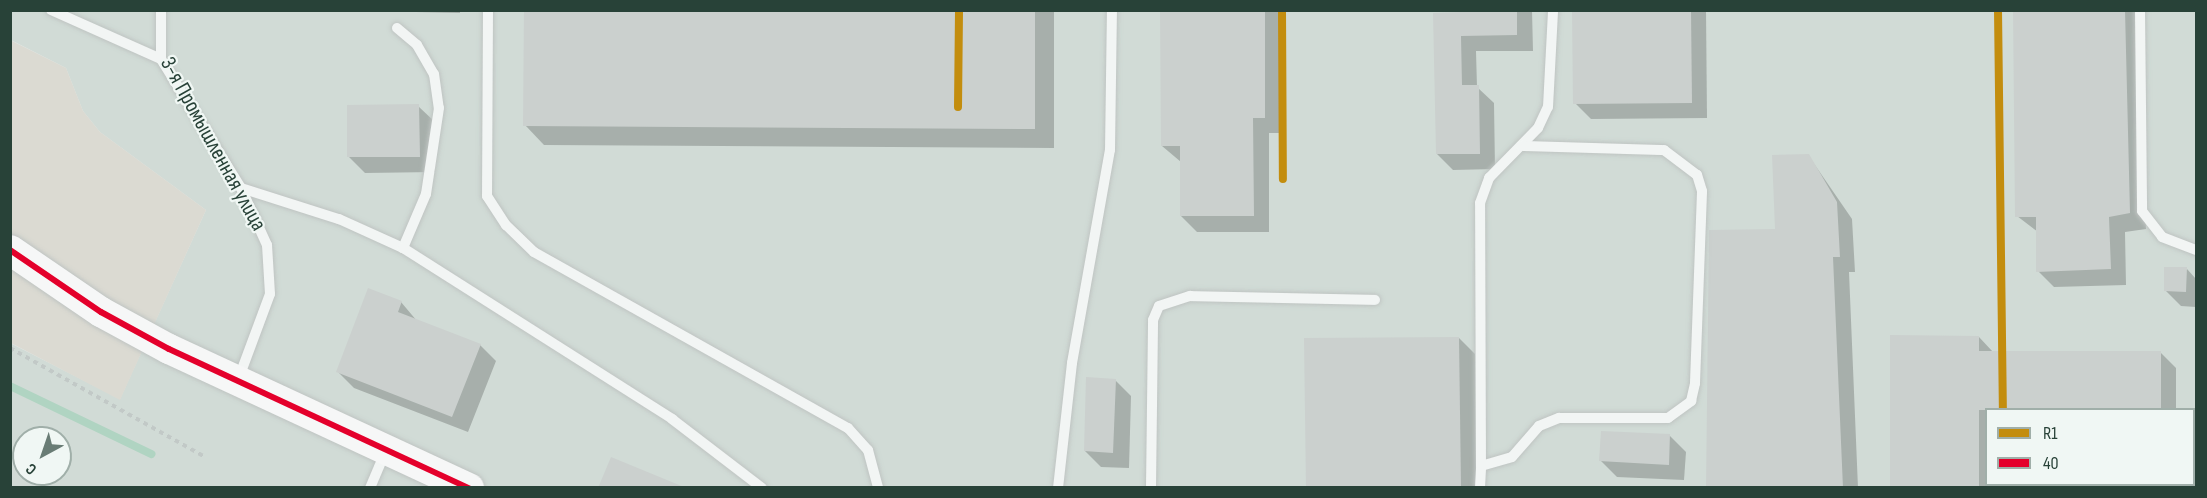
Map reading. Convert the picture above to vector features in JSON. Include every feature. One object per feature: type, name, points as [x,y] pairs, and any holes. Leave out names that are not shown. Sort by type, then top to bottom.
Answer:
[{"type":"main road","points":[[10,250],[101,312],[238,380],[469,488]]},
{"type":"lane","points":[[51,10],[161,59]]},
{"type":"lane","name":"3-я Промышленная улица","points":[[161,10],[161,59],[241,188],[267,245],[270,294],[238,380]]},
{"type":"lane","points":[[488,10],[487,196],[506,225],[534,252],[848,428],[868,450],[878,488]]},
{"type":"lane","points":[[1058,488],[1072,363],[1110,150],[1112,10]]},
{"type":"lane","points":[[1480,488],[1480,203],[1489,178],[1521,146],[1548,107],[1553,10]]},
{"type":"lane","points":[[2140,10],[2142,212],[2162,237],[2196,250]]},
{"type":"lane","points":[[397,28],[417,45],[434,74],[439,108],[426,194],[404,248]]},
{"type":"lane","points":[[1481,466],[1512,457],[1539,426],[1559,418],[1668,418],[1691,401],[1695,383],[1702,191],[1697,175],[1664,150],[1521,146]]},
{"type":"lane","points":[[241,188],[339,219],[404,248],[672,419],[762,488]]},
{"type":"lane","points":[[1151,488],[1153,320],[1159,306],[1190,296],[1375,300]]},
{"type":"lane","points":[[370,488],[386,450]]},
{"type":"path","points":[[10,348],[205,457]]},
{"type":"shaded area","points":[[11,11],[2196,11],[2196,487],[11,487],[10,343],[120,399],[206,210],[100,132],[83,111],[66,68],[11,40]]},
{"type":"shaded area","points":[[10,40],[66,68],[83,111],[100,132],[206,210],[120,400],[11,343]]},
{"type":"building","points":[[524,10],[1035,10],[1035,129],[523,126]]},
{"type":"building","points":[[1160,10],[1265,10],[1265,118],[1253,118],[1254,216],[1180,216],[1180,146],[1161,146]]},
{"type":"building","points":[[1517,10],[1517,35],[1461,36],[1462,85],[1479,85],[1480,154],[1436,154],[1433,13]]},
{"type":"building","points":[[1572,10],[1691,10],[1692,103],[1573,104]]},
{"type":"building","points":[[2013,10],[2125,10],[2130,213],[2109,217],[2111,269],[2036,272],[2036,217],[2015,217]]},
{"type":"building","points":[[419,104],[420,157],[347,157],[347,105]]},
{"type":"building","points":[[1809,154],[1837,202],[1840,257],[1833,257],[1843,488],[1706,488],[1709,230],[1775,229],[1772,155]]},
{"type":"building","points":[[2164,267],[2187,267],[2186,292],[2164,291]]},
{"type":"building","points":[[368,288],[402,301],[398,312],[481,344],[452,417],[336,372]]},
{"type":"building","points":[[1890,335],[1979,336],[1979,351],[2161,351],[2161,408],[1985,408],[1985,410],[1979,410],[1979,488],[1890,488]]},
{"type":"building","points":[[1459,337],[1461,488],[1306,488],[1304,338]]},
{"type":"building","points":[[1086,377],[1116,379],[1113,453],[1084,451]]},
{"type":"building","points":[[1601,431],[1670,434],[1669,465],[1599,461]]},
{"type":"building","points":[[611,457],[684,487],[684,488],[598,488]]},
{"type":"waterway","points":[[10,386],[151,454]]},
{"type":"transit line","name":"R1","points":[[958,107],[959,10]]},
{"type":"transit line","name":"R1","points":[[1282,10],[1283,179]]},
{"type":"transit line","name":"R1","points":[[1998,10],[2003,408]]},
{"type":"transit line","name":"40","points":[[10,250],[101,312],[169,349],[469,488]]}]
